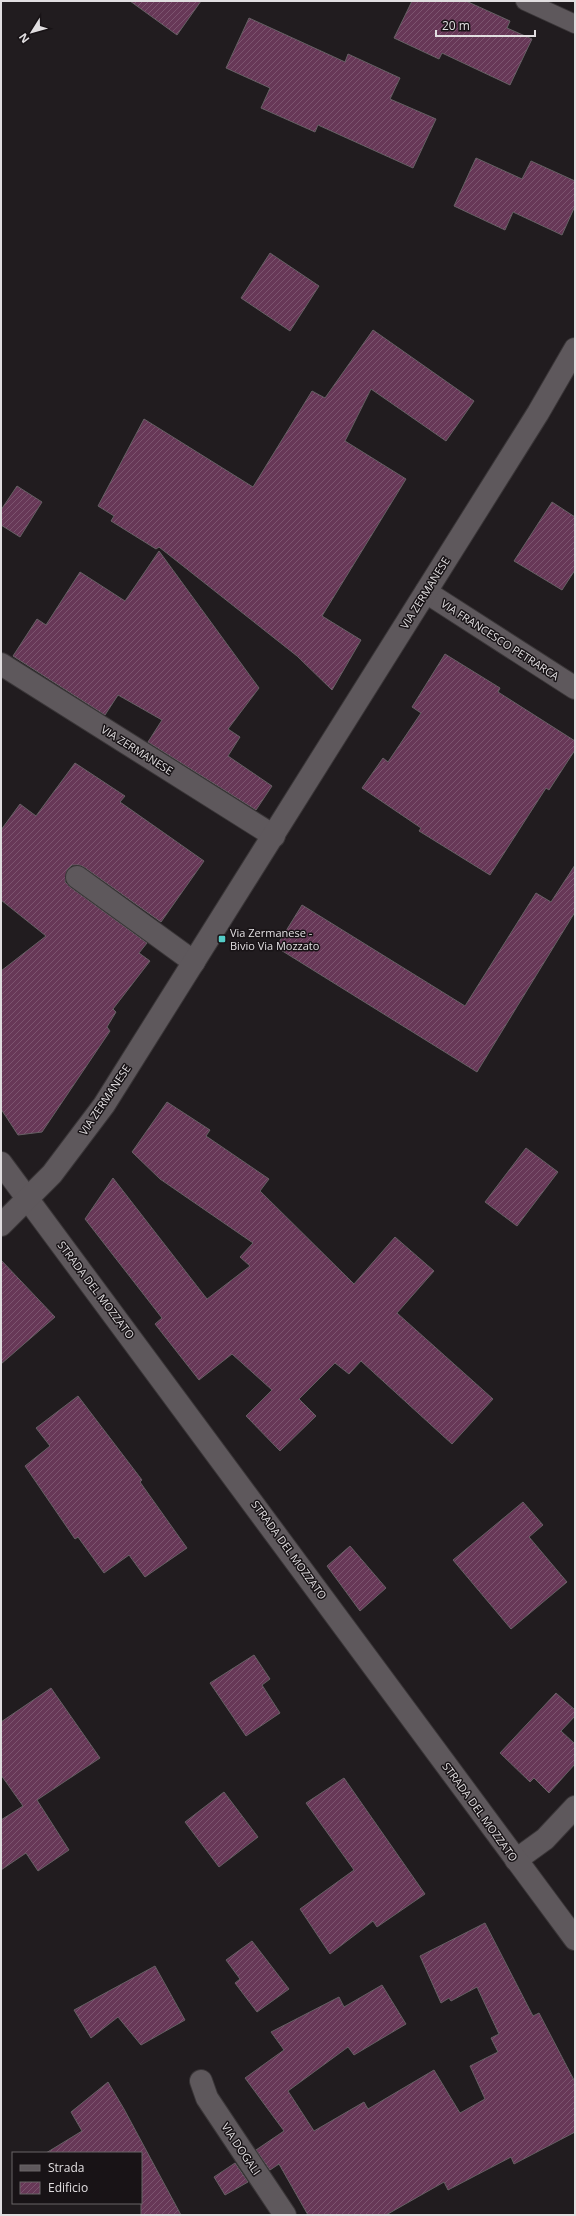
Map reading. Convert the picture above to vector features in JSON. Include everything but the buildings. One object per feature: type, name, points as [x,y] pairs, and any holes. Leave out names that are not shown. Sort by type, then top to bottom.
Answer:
[{"type":"street","name":"VIA ZERMANESE","points":[[1,1225],[52,1174],[104,1105],[538,413],[575,348]]},
{"type":"street","name":"VIA FRANCESCO PETRARCA","points":[[426,592],[575,688]]},
{"type":"street","name":"VIA ZERMANESE","points":[[1,664],[274,836]]},
{"type":"street","points":[[77,876],[194,962]]},
{"type":"street","name":"STRADA DEL MOZZATO","points":[[1,1163],[575,1939]]},
{"type":"street","points":[[516,1860],[545,1839],[575,1806]]},
{"type":"street","name":"VIA DOGALI","points":[[201,2081],[207,2098],[285,2215]]},
{"type":"lane","points":[[526,1],[575,24]]},
{"type":"place","name":"Via Zermanese - Bivio Via Mozzato","points":[[222,939]]}]
